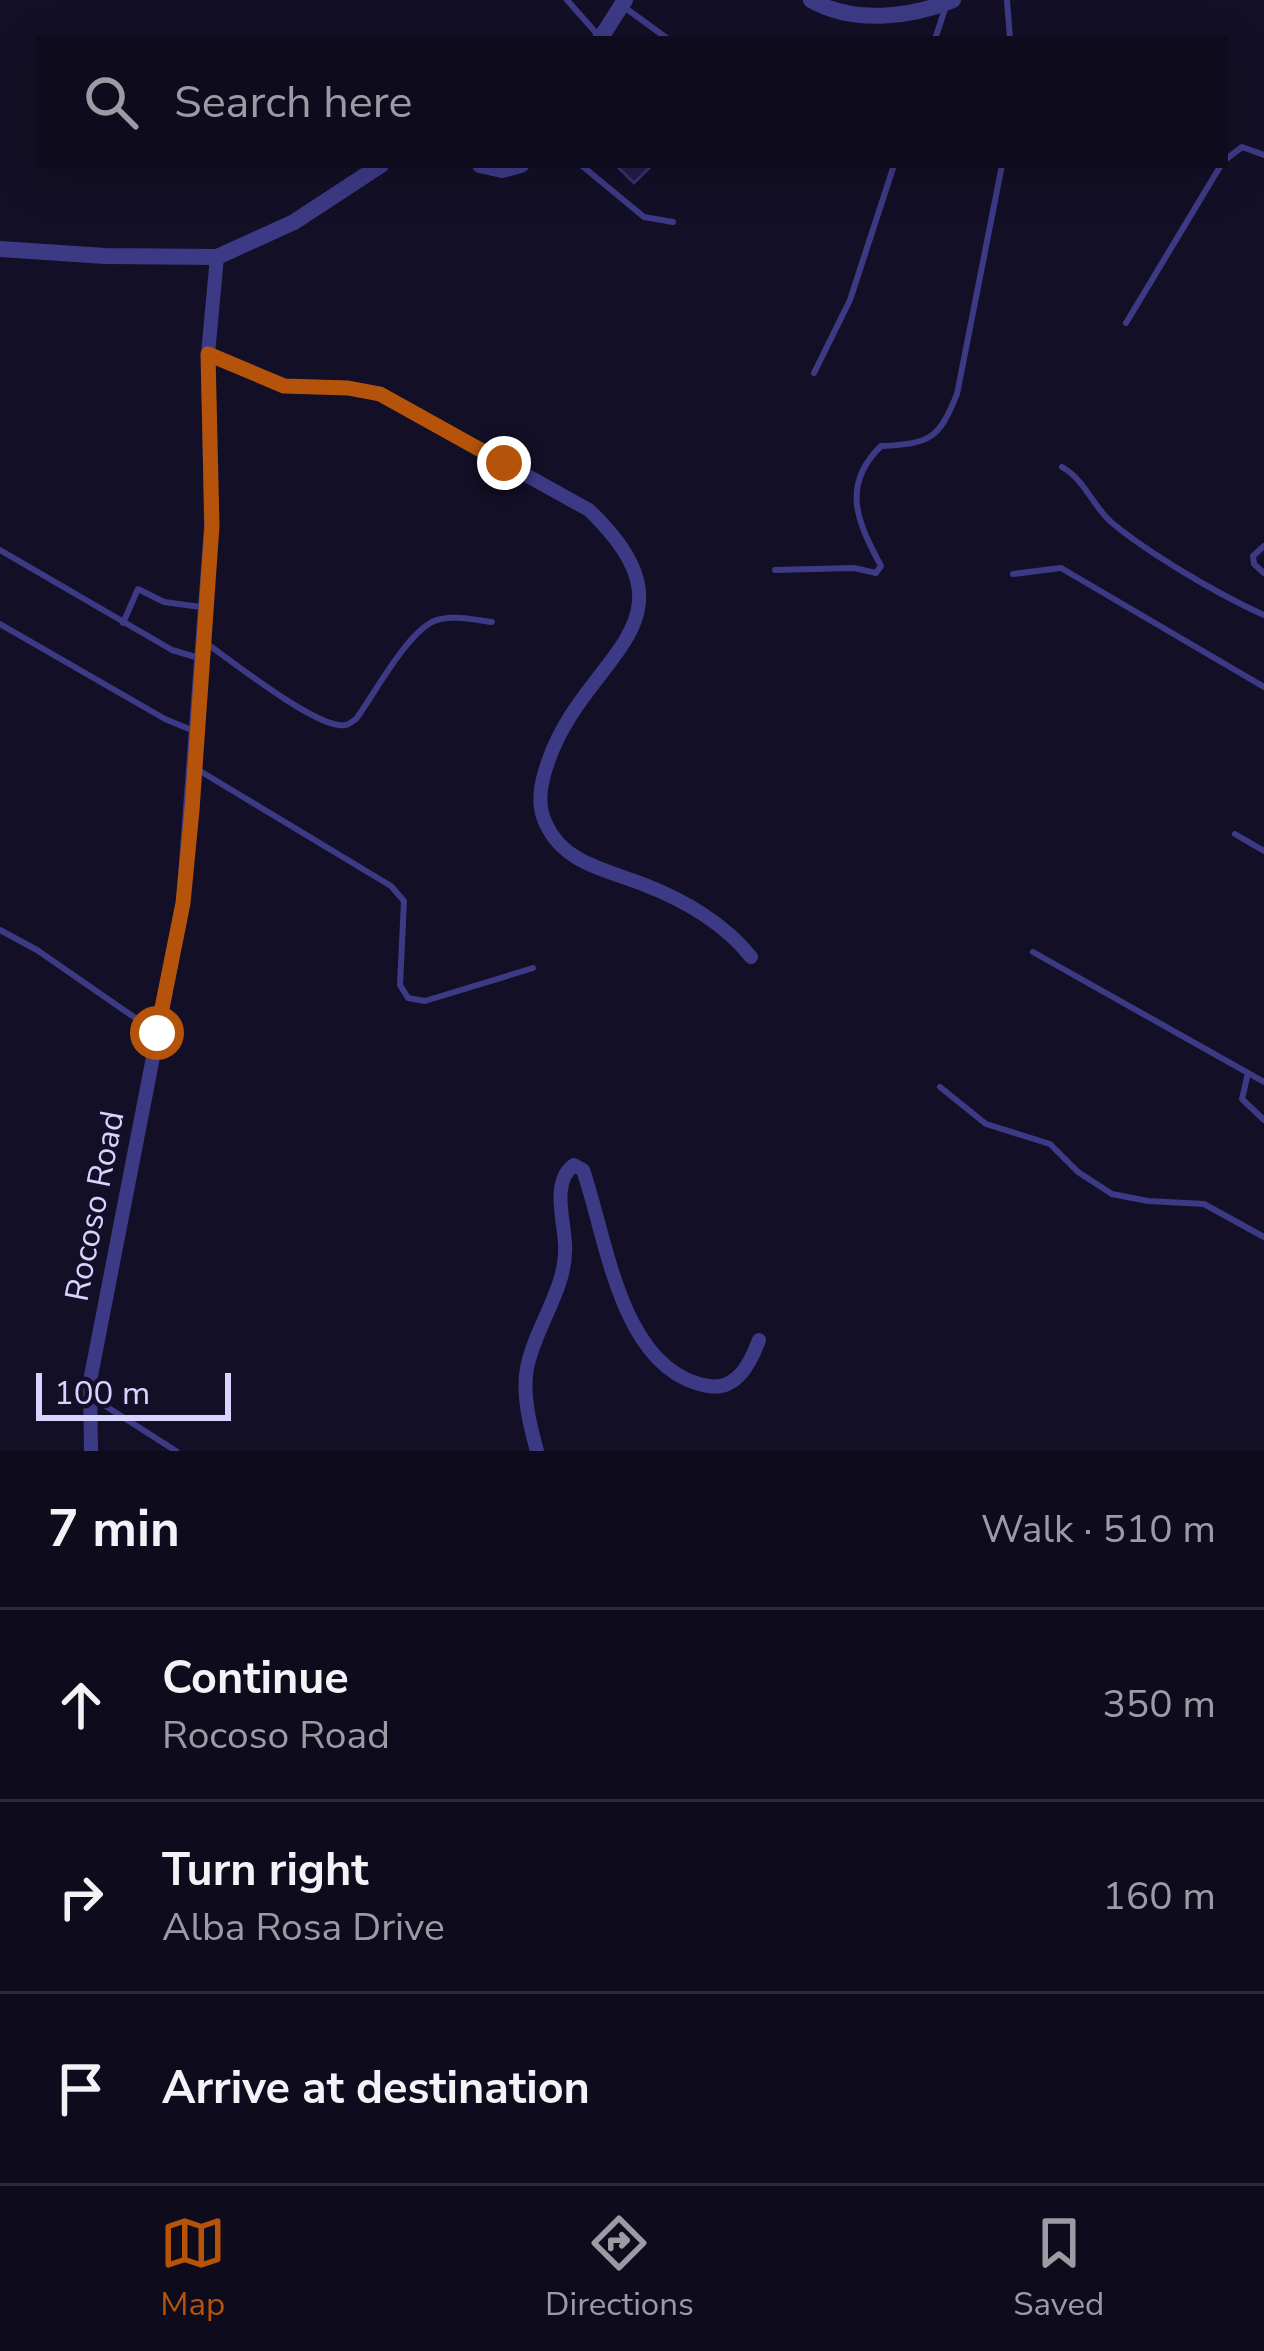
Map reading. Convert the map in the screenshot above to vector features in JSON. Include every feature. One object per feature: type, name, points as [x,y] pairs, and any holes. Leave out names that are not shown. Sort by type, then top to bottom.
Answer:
[{"type":"street","points":[[811,0],[844,14],[887,15],[940,3]]},
{"type":"street","points":[[602,36],[623,3]]},
{"type":"street","points":[[0,249],[105,256],[217,256],[294,222],[359,171]]},
{"type":"street","name":"Rocoso Road","points":[[92,1451],[89,1396],[183,903],[212,526],[208,354],[217,256]]},
{"type":"street","points":[[208,354],[284,386],[380,394],[589,510],[612,533],[632,563],[642,596],[638,620],[555,740],[542,779],[543,818],[559,844],[577,859],[650,886],[731,932],[751,956]]},
{"type":"street","points":[[537,1451],[529,1423],[526,1370],[559,1283],[566,1250],[561,1188],[566,1171],[574,1165],[584,1170],[620,1297],[640,1340],[679,1373],[721,1386],[746,1368],[759,1340]]},
{"type":"lane","points":[[567,0],[599,36]]},
{"type":"lane","points":[[1006,0],[1010,36]]},
{"type":"lane","points":[[623,3],[664,36]]},
{"type":"lane","points":[[935,36],[940,3]]},
{"type":"lane","points":[[1228,158],[1242,147],[1264,154]]},
{"type":"lane","points":[[585,168],[644,218],[673,222]]},
{"type":"lane","points":[[814,374],[850,300],[893,168]]},
{"type":"lane","points":[[775,570],[854,568],[876,573],[881,566],[857,518],[858,479],[881,446],[924,442],[946,422],[957,394],[1001,168]]},
{"type":"lane","points":[[1126,323],[1219,168]]},
{"type":"lane","points":[[1061,467],[1074,474],[1096,508],[1116,526],[1220,594],[1264,615]]},
{"type":"lane","points":[[1264,546],[1252,556],[1264,573]]},
{"type":"lane","points":[[0,550],[172,650],[202,659]]},
{"type":"lane","points":[[1012,574],[1061,568],[1264,687]]},
{"type":"lane","points":[[123,623],[138,589],[164,602],[205,608]]},
{"type":"lane","points":[[203,641],[273,692],[344,726],[356,719],[416,634],[449,618],[492,622]]},
{"type":"lane","points":[[0,624],[165,719],[197,732]]},
{"type":"lane","points":[[194,768],[391,886],[404,902],[400,985],[408,998],[425,1001],[533,968]]},
{"type":"lane","points":[[1235,834],[1264,851]]},
{"type":"lane","points":[[0,930],[157,1033]]},
{"type":"lane","points":[[1033,952],[1264,1082]]},
{"type":"lane","points":[[1248,1073],[1242,1099],[1264,1120]]},
{"type":"lane","points":[[940,1087],[986,1124],[1050,1144],[1078,1172],[1112,1194],[1204,1204],[1264,1238]]},
{"type":"lane","points":[[89,1396],[176,1451]]},
{"type":"building","points":[[619,168],[649,168],[634,183]]},
{"type":"route","points":[[157,1033],[183,903],[192,810],[212,526],[208,354],[284,386],[380,394],[504,463]]}]
